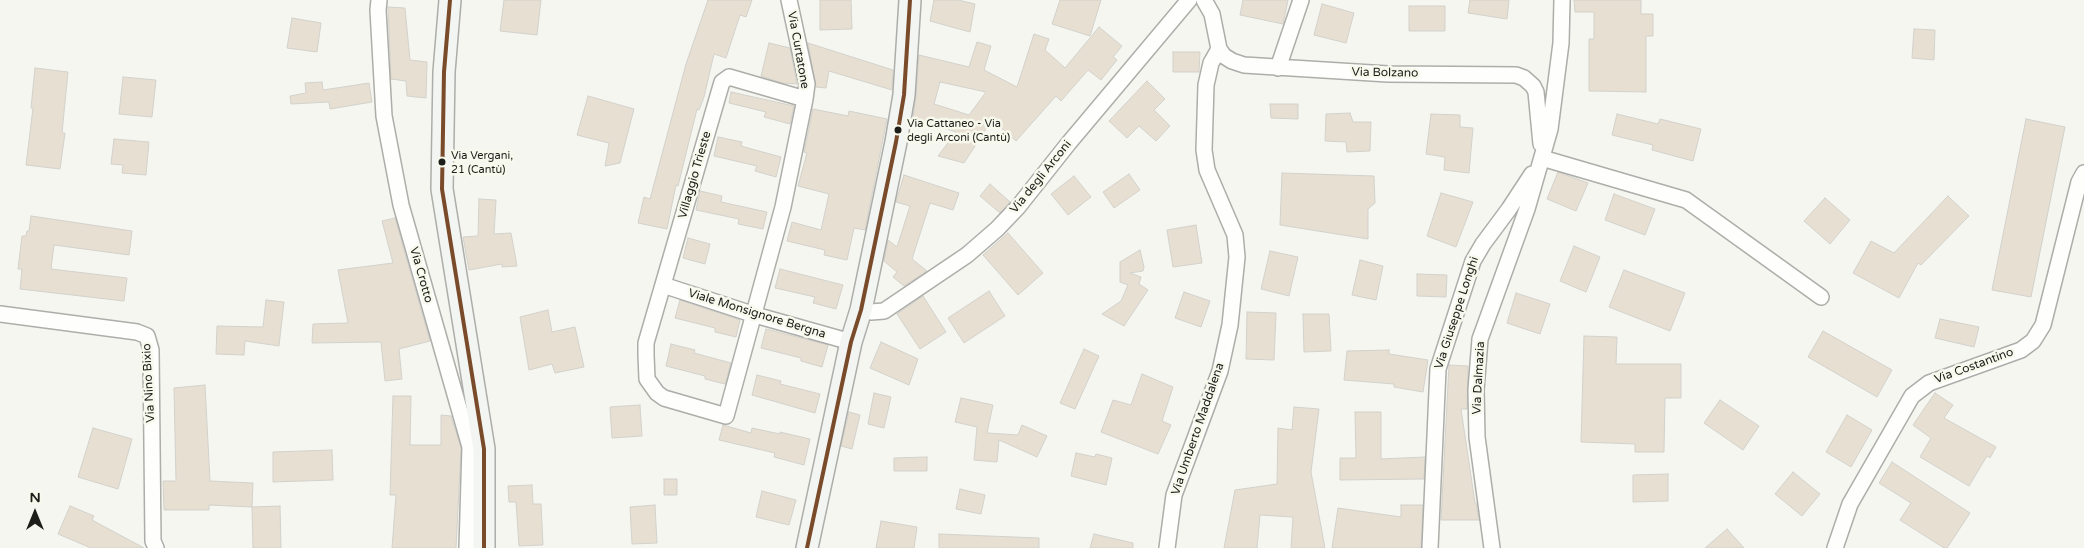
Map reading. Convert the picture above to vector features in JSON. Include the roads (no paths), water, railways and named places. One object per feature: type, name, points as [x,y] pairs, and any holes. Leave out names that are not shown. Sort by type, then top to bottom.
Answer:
[{"type":"street","name":"Via Crotto","points":[[379,0],[384,116],[401,205],[470,447],[467,548]]},
{"type":"street","points":[[450,0],[444,72],[442,182],[444,205],[484,449],[484,548]]},
{"type":"street","name":"Via Curtatone","points":[[789,0],[807,84],[805,99]]},
{"type":"street","points":[[807,548],[851,342],[861,310],[901,116],[908,54],[910,0]]},
{"type":"street","name":"Via degli Arconi","points":[[861,310],[871,312],[884,310],[967,255],[997,229],[1018,207],[1068,144],[1189,0]]},
{"type":"street","points":[[1204,0],[1212,14],[1219,49]]},
{"type":"street","points":[[1278,68],[1301,0]]},
{"type":"street","name":"Via Dalmazia","points":[[1492,548],[1477,437],[1476,390],[1480,339],[1527,209],[1550,129],[1561,43],[1562,0]]},
{"type":"street","name":"Via Bolzano","points":[[1219,49],[1224,56],[1244,65],[1278,68],[1388,74],[1516,75],[1530,82],[1536,92],[1542,158]]},
{"type":"street","name":"Via Umberto Maddalena","points":[[1167,548],[1174,495],[1220,371],[1230,325],[1237,246],[1235,236],[1207,170],[1204,150],[1206,85],[1212,63],[1219,49]]},
{"type":"street","name":"Villaggio Trieste","points":[[729,78],[805,99],[783,207],[726,416],[664,398],[652,388],[647,378],[646,343],[663,285],[722,82],[729,78]]},
{"type":"street","points":[[1542,158],[1686,200],[1821,297]]},
{"type":"street","name":"Via Giuseppe Longhi","points":[[1430,548],[1437,377],[1440,362],[1473,261],[1542,158]]},
{"type":"street","name":"Via Costantino","points":[[1835,548],[1850,504],[1912,396],[1919,388],[2021,350],[2033,341],[2043,325],[2079,182],[2084,173]]},
{"type":"street","name":"Viale Monsignore Bergna","points":[[663,285],[755,315],[851,342]]},
{"type":"street","name":"Via Nino Bixio","points":[[0,314],[137,332],[147,336],[150,350],[153,541],[156,548]]},
{"type":"place","name":"Via Cattaneo - Via degli Arconi (Cantù)","points":[[898,130]]},
{"type":"place","name":"Via Vergani, 21 (Cantù)","points":[[442,162]]}]
